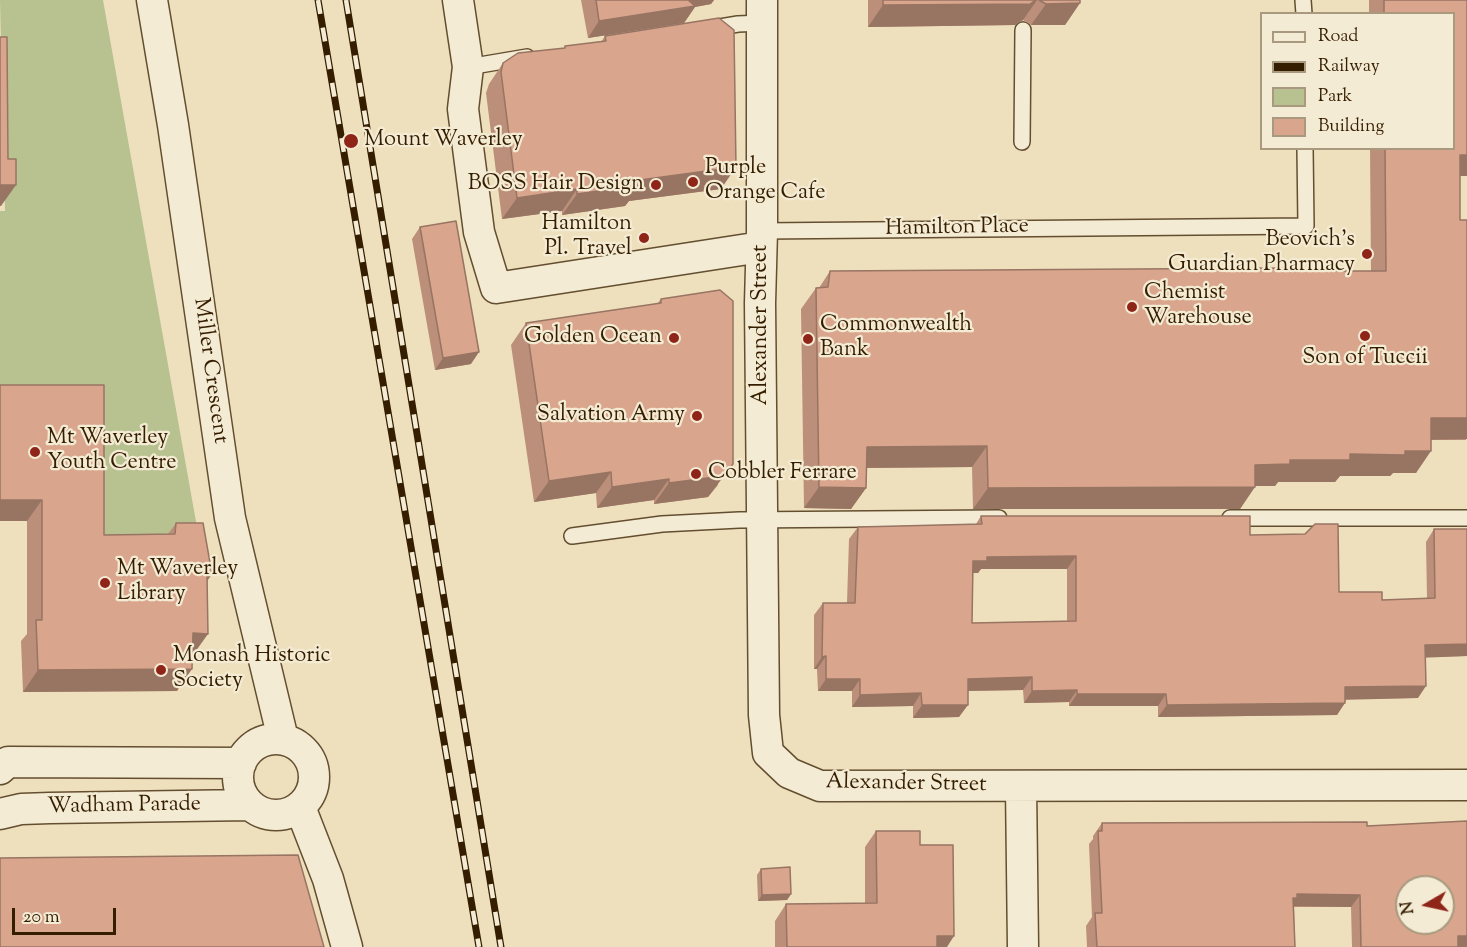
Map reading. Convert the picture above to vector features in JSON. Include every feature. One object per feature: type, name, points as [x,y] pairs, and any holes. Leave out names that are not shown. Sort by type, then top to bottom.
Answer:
[{"type":"street","name":"Miller Crescent","points":[[152,0],[230,518],[283,739]]},
{"type":"street","name":"Hamilton Place","points":[[458,0],[468,67],[463,109],[479,232],[496,288],[762,239]]},
{"type":"street","points":[[762,12],[762,239]]},
{"type":"street","name":"Alexander Street","points":[[762,239],[764,715],[768,753],[789,773],[820,786],[1467,785]]},
{"type":"street","points":[[270,739],[283,739],[295,744],[305,752],[313,768],[314,787],[300,807],[290,813],[268,815],[249,805],[243,796],[238,785],[241,763],[258,743],[270,739]]},
{"type":"street","name":"Wadham Parade","points":[[0,769],[8,762],[241,763]]},
{"type":"street","points":[[1021,786],[1023,947]]},
{"type":"street","name":"Wadham Parade","points":[[0,813],[21,809],[50,808],[249,805]]},
{"type":"street","points":[[300,807],[328,879],[347,947]]},
{"type":"lane","points":[[690,32],[738,24],[762,12]]},
{"type":"lane","points":[[1022,142],[1023,30]]},
{"type":"lane","points":[[468,67],[538,56]]},
{"type":"lane","name":"Hamilton Place","points":[[762,239],[1306,226],[1305,150]]},
{"type":"lane","points":[[572,536],[662,524],[762,519],[1012,518]]},
{"type":"lane","points":[[1215,518],[1467,518]]},
{"type":"green space","points":[[0,0],[103,0],[200,544],[157,544],[31,524],[0,404],[0,211],[5,211]]},
{"type":"building","points":[[596,0],[688,0],[695,6],[599,21]]},
{"type":"building","points":[[883,0],[1036,0],[1030,4],[883,5]]},
{"type":"building","points":[[1039,0],[1080,0],[1080,3],[1046,4]]},
{"type":"building","points":[[1384,0],[1467,0],[1467,155],[1460,155],[1460,220],[1467,220],[1467,418],[1431,418],[1431,451],[1405,451],[1405,455],[1350,454],[1350,460],[1290,460],[1290,464],[1255,465],[1255,487],[988,488],[987,446],[867,447],[866,488],[819,487],[816,288],[828,287],[830,271],[1288,268],[1288,271],[1386,271],[1385,150],[1455,150],[1455,12],[1384,12]]},
{"type":"building","points":[[719,18],[734,30],[736,167],[640,180],[640,185],[577,194],[577,189],[517,198],[501,72],[503,63],[518,53],[606,41],[605,36]]},
{"type":"building","points":[[0,37],[7,37],[8,159],[16,159],[16,185],[0,185]]},
{"type":"building","points":[[456,221],[479,352],[443,358],[420,227]]},
{"type":"building","points":[[720,290],[733,301],[733,464],[723,476],[669,483],[669,479],[612,487],[611,472],[549,481],[526,323],[661,303],[661,299]]},
{"type":"building","points":[[0,385],[104,385],[104,535],[175,534],[176,523],[203,523],[212,574],[207,575],[208,634],[193,633],[192,669],[38,670],[36,620],[42,620],[42,500],[0,500]]},
{"type":"building","points":[[981,516],[1250,516],[1250,535],[1305,534],[1315,524],[1338,524],[1339,592],[1382,592],[1382,600],[1435,598],[1434,529],[1467,529],[1467,644],[1425,645],[1426,686],[1345,687],[1345,703],[1167,705],[1166,694],[1077,694],[1077,690],[1032,691],[1032,677],[968,679],[968,705],[922,705],[921,693],[860,695],[860,679],[826,679],[826,656],[822,657],[823,603],[855,603],[858,527],[982,524]],"holes":[[[1076,556],[1076,621],[972,623],[973,561],[987,561],[987,557]]]},
{"type":"building","points":[[1467,821],[1467,936],[1458,936],[1458,947],[1361,947],[1360,895],[1297,894],[1297,898],[1293,898],[1295,947],[1097,947],[1095,913],[1102,913],[1098,831],[1102,831],[1102,823],[1367,822],[1367,826]]},
{"type":"building","points":[[876,831],[920,831],[920,845],[953,845],[954,936],[937,936],[937,947],[787,947],[786,904],[877,903]]},
{"type":"building","points":[[298,855],[324,947],[0,947],[0,858]]},
{"type":"building","points":[[790,867],[791,894],[762,895],[761,869]]},
{"type":"railway","points":[[318,0],[479,947]]},
{"type":"railway","points":[[346,0],[501,947]]},
{"type":"place","name":"Mount Waverley","points":[[351,141]]},
{"type":"place","name":"Purple Orange Cafe","points":[[693,182]]},
{"type":"place","name":"BOSS Hair Design","points":[[656,185]]},
{"type":"place","name":"Hamilton Pl. Travel","points":[[644,238]]},
{"type":"place","name":"Beovich's Guardian Pharmacy","points":[[1367,254]]},
{"type":"place","name":"Chemist Warehouse","points":[[1132,307]]},
{"type":"place","name":"Son of Tuccii","points":[[1365,336]]},
{"type":"place","name":"Golden Ocean","points":[[674,338]]},
{"type":"place","name":"Commonwealth Bank","points":[[808,339]]},
{"type":"place","name":"Salvation Army","points":[[697,416]]},
{"type":"place","name":"Mt Waverley Youth Centre","points":[[35,452]]},
{"type":"place","name":"Cobbler Ferrare","points":[[696,474]]},
{"type":"place","name":"Mt Waverley Library","points":[[105,583]]},
{"type":"place","name":"Monash Historic Society","points":[[161,670]]}]
